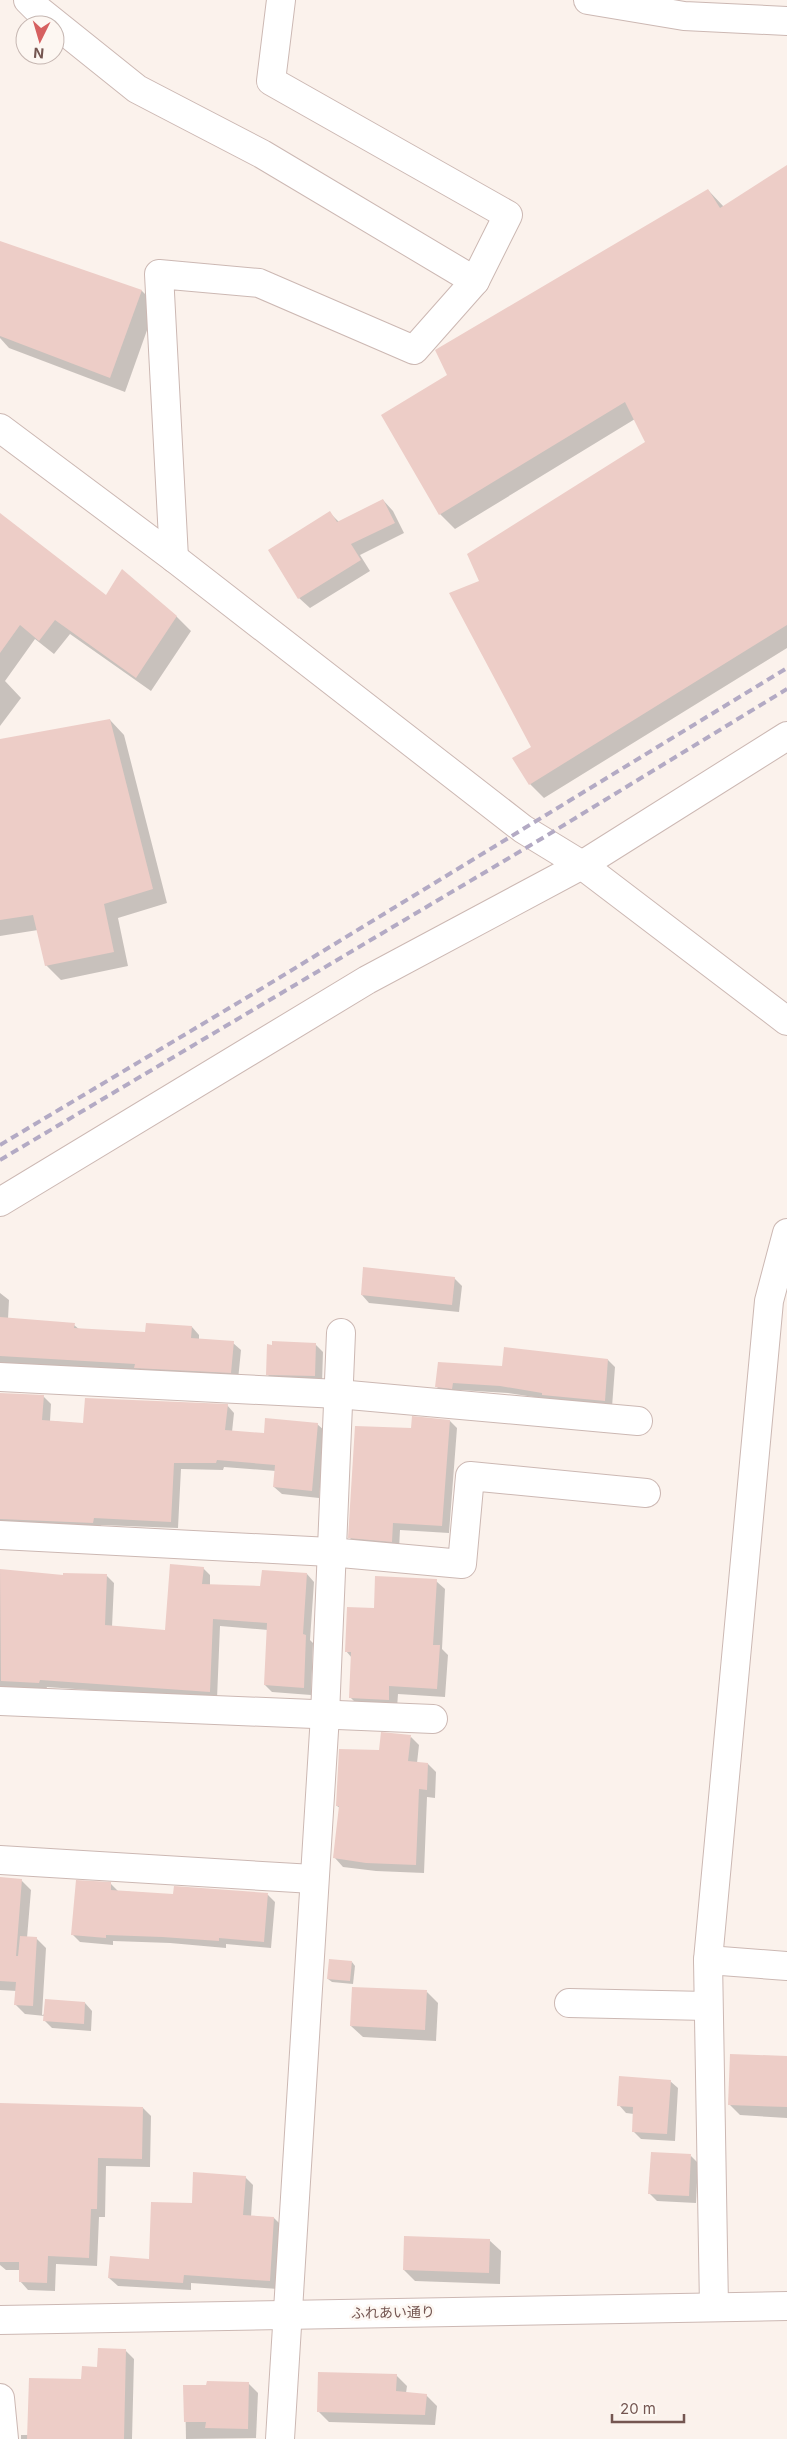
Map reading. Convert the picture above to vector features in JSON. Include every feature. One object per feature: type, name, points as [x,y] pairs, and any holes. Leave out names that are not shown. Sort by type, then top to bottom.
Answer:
[{"type":"street","points":[[28,0],[137,89],[262,154],[475,281]]},
{"type":"street","points":[[174,558],[159,274],[258,283],[414,350],[475,281],[508,216],[271,81],[281,0]]},
{"type":"street","points":[[588,0],[684,16],[787,21]]},
{"type":"street","points":[[0,428],[174,558],[523,828],[582,865],[787,1021]]},
{"type":"street","points":[[0,1202],[367,980],[582,865],[787,736]]},
{"type":"street","points":[[714,2307],[707,2006],[708,1960],[769,1302],[787,1232]]},
{"type":"street","points":[[280,2439],[325,1715],[330,1552],[341,1333]]},
{"type":"street","points":[[0,1377],[338,1394],[638,1421]]},
{"type":"street","points":[[0,1535],[330,1552],[462,1564],[470,1476],[646,1493]]},
{"type":"street","points":[[0,1700],[434,1720]]},
{"type":"street","points":[[0,1860],[314,1879]]},
{"type":"street","points":[[708,1960],[787,1966]]},
{"type":"street","points":[[569,2003],[707,2006]]},
{"type":"street","name":"ふれあい通り","points":[[0,2320],[787,2306]]},
{"type":"street","points":[[0,2398],[4,2439]]},
{"type":"building","points":[[787,165],[787,625],[529,785],[512,758],[531,747],[449,593],[479,581],[467,554],[645,442],[625,402],[439,515],[381,415],[447,375],[435,350],[708,189],[720,208]]},
{"type":"building","points":[[0,241],[142,290],[110,378],[0,336]]},
{"type":"building","points":[[383,499],[395,523],[351,544],[361,560],[298,599],[268,550],[330,511],[337,522]]},
{"type":"building","points":[[0,513],[106,595],[122,569],[177,616],[136,678],[55,620],[39,641],[20,625],[0,653]]},
{"type":"building","points":[[110,719],[153,889],[104,904],[114,952],[45,966],[33,915],[0,920],[0,739]]},
{"type":"building","points":[[363,1267],[455,1277],[452,1305],[361,1295]]},
{"type":"building","points":[[0,1317],[75,1323],[74,1328],[145,1332],[146,1323],[192,1326],[191,1338],[234,1341],[231,1373],[134,1368],[135,1364],[0,1356]]},
{"type":"building","points":[[272,1341],[316,1343],[315,1376],[266,1375],[267,1344],[272,1345]]},
{"type":"building","points":[[504,1347],[608,1359],[605,1401],[542,1395],[542,1393],[500,1386],[453,1383],[452,1389],[435,1387],[438,1362],[502,1366]]},
{"type":"building","points":[[0,1393],[44,1395],[42,1420],[83,1423],[85,1398],[228,1404],[225,1430],[264,1433],[265,1418],[318,1423],[312,1491],[273,1487],[275,1465],[217,1460],[216,1463],[174,1463],[171,1522],[94,1518],[93,1523],[0,1519]]},
{"type":"building","points":[[412,1416],[450,1420],[442,1526],[393,1523],[392,1542],[348,1538],[355,1426],[411,1428]]},
{"type":"building","points":[[170,1564],[204,1567],[202,1584],[260,1586],[262,1570],[307,1573],[303,1634],[306,1635],[304,1688],[264,1685],[267,1623],[213,1619],[210,1692],[40,1680],[39,1683],[1,1681],[0,1569],[63,1575],[63,1573],[107,1574],[105,1625],[165,1630]]},
{"type":"building","points":[[375,1576],[437,1579],[433,1645],[440,1645],[437,1689],[389,1686],[389,1700],[349,1698],[351,1652],[345,1652],[347,1607],[374,1608]]},
{"type":"building","points":[[381,1732],[411,1735],[408,1761],[428,1763],[427,1790],[419,1789],[416,1865],[366,1863],[333,1858],[339,1806],[336,1806],[339,1749],[379,1750]]},
{"type":"building","points":[[0,1877],[22,1879],[16,1956],[18,1956],[20,1936],[37,1937],[33,2006],[14,2005],[16,1982],[0,1981]]},
{"type":"building","points":[[76,1880],[111,1882],[111,1890],[173,1894],[174,1886],[268,1893],[264,1942],[219,1938],[219,1941],[162,1937],[106,1935],[106,1938],[71,1935]]},
{"type":"building","points":[[329,1959],[352,1961],[350,1981],[327,1979]]},
{"type":"building","points":[[352,1987],[427,1990],[425,2030],[350,2026]]},
{"type":"building","points":[[45,1999],[85,2002],[84,2024],[43,2021]]},
{"type":"building","points":[[730,2054],[787,2056],[787,2107],[728,2105]]},
{"type":"building","points":[[619,2076],[671,2080],[667,2134],[632,2132],[633,2107],[617,2106]]},
{"type":"building","points":[[0,2103],[143,2107],[142,2159],[98,2158],[97,2209],[91,2209],[89,2258],[48,2256],[47,2283],[19,2282],[19,2262],[0,2262]]},
{"type":"building","points":[[651,2152],[691,2154],[689,2196],[648,2194]]},
{"type":"building","points":[[193,2172],[246,2176],[243,2215],[274,2217],[270,2281],[184,2275],[183,2283],[108,2278],[110,2256],[149,2259],[151,2202],[192,2203]]},
{"type":"building","points":[[404,2236],[490,2239],[489,2273],[403,2270]]},
{"type":"building","points":[[98,2348],[126,2349],[124,2439],[27,2439],[29,2378],[81,2379],[82,2366],[97,2367]]},
{"type":"building","points":[[318,2372],[397,2374],[396,2391],[427,2394],[425,2415],[317,2412]]},
{"type":"building","points":[[207,2381],[249,2382],[248,2429],[205,2428],[206,2422],[184,2422],[183,2385],[206,2385]]},
{"type":"railway","points":[[0,1145],[251,995],[787,668]]},
{"type":"railway","points":[[0,1160],[541,839],[787,689]]}]
